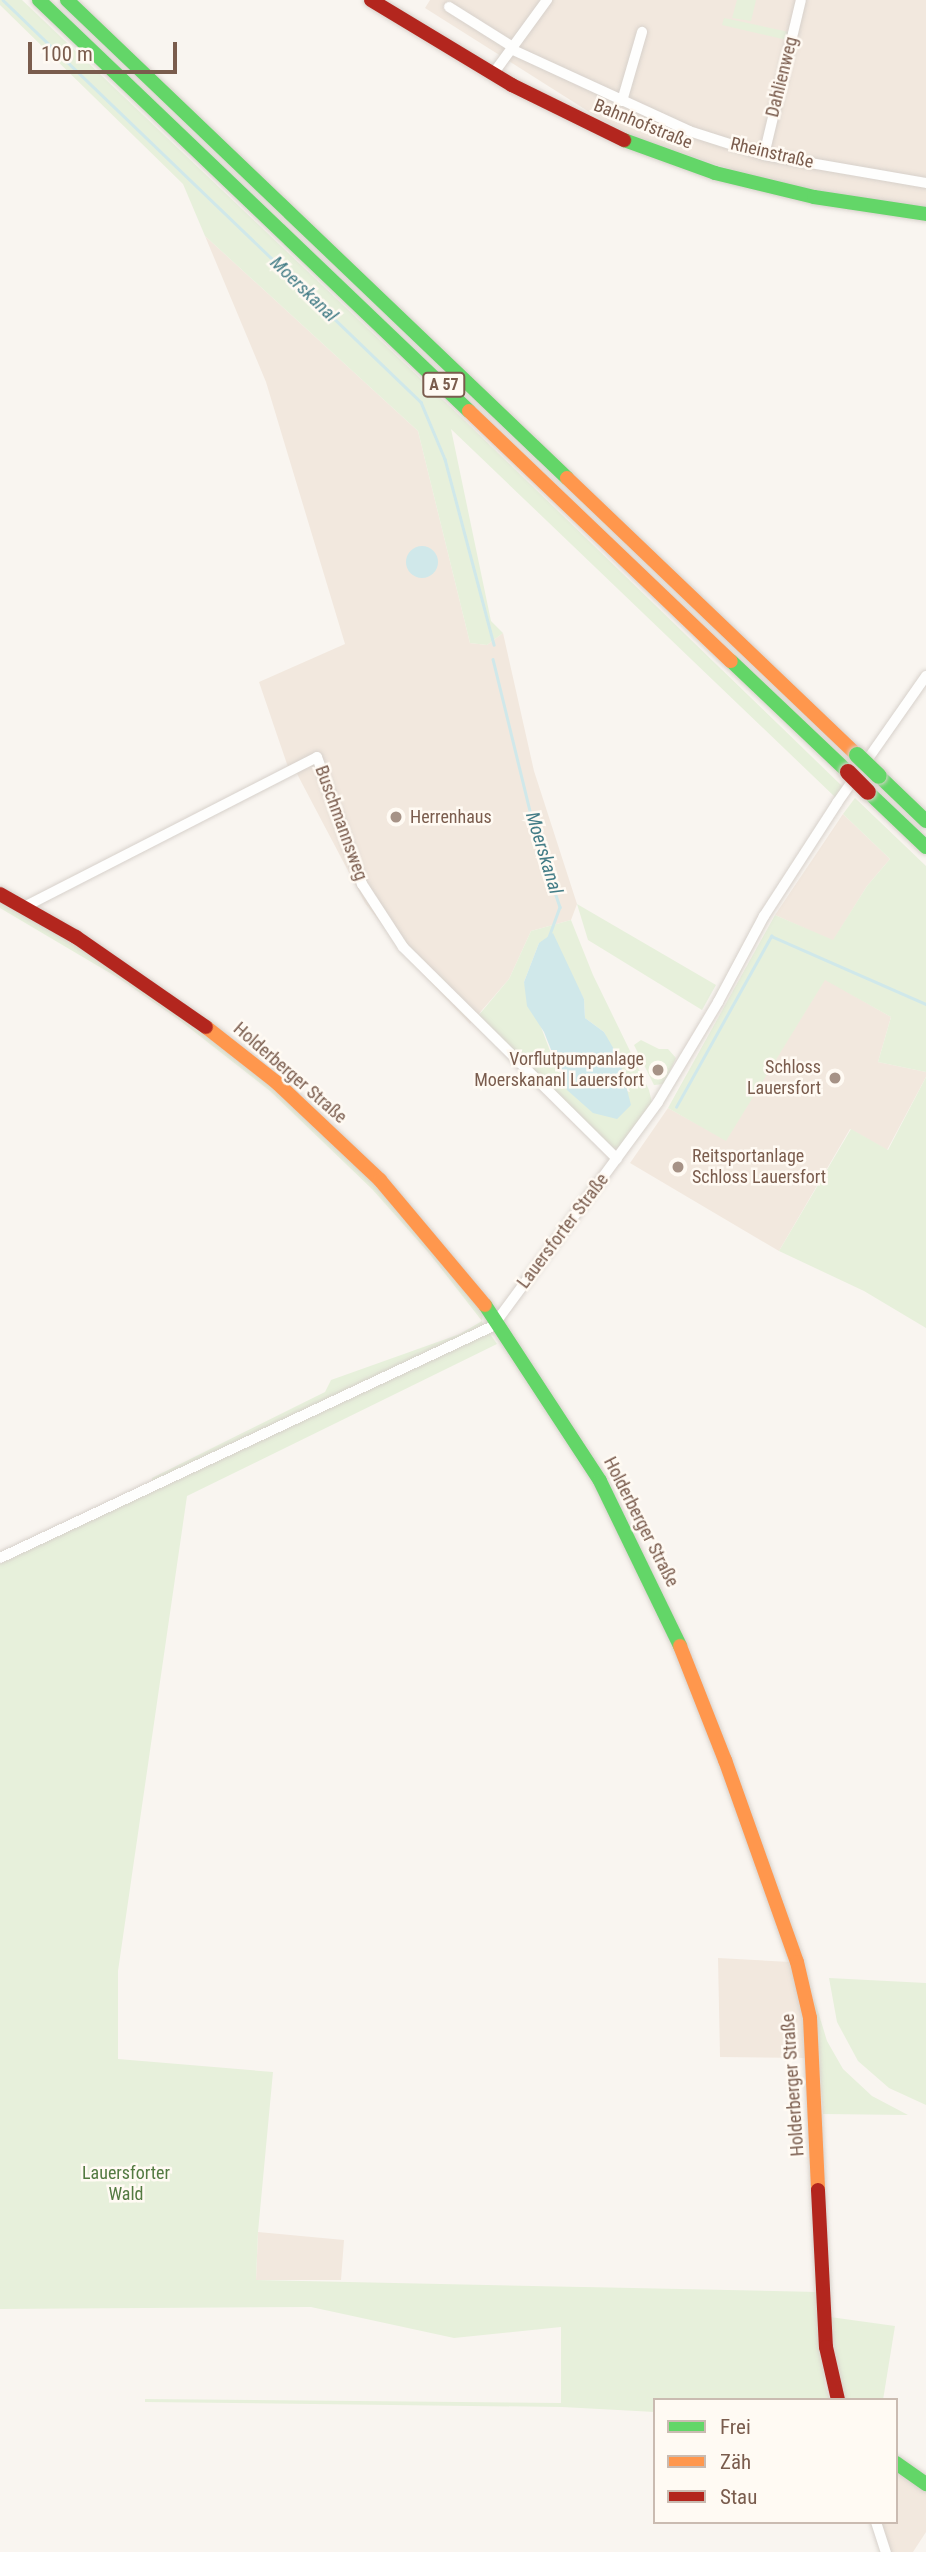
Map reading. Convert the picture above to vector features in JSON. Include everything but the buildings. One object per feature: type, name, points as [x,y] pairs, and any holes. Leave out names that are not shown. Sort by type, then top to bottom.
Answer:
[{"type":"main road","name":"A 57","points":[[39,0],[926,848]]},
{"type":"main road","name":"A 57","points":[[67,0],[926,821]]},
{"type":"main road","name":"Bahnhofstraße","points":[[371,0],[493,74],[619,138],[715,173],[814,197],[926,214]]},
{"type":"main road","name":"Holderberger Straße","points":[[0,894],[184,1010],[285,1090],[380,1181],[498,1320],[600,1481],[672,1627],[725,1760],[797,1962],[810,2018],[827,2347],[830,2375],[837,2398]]},
{"type":"main road","points":[[898,2464],[926,2484]]},
{"type":"street","points":[[493,74],[547,0]]},
{"type":"street","name":"Dahlienweg","points":[[764,155],[801,0]]},
{"type":"street","name":"Rheinstraße","points":[[449,7],[512,48],[690,131],[764,155],[926,183]]},
{"type":"street","points":[[622,101],[642,32]]},
{"type":"street","name":"Lauersforter Straße","points":[[0,1558],[493,1326],[659,1102],[768,910],[837,803],[926,676]]},
{"type":"street","name":"Buschmannsweg","points":[[24,907],[317,757],[362,884],[403,947],[617,1159]]},
{"type":"street","points":[[877,2524],[886,2552]]},
{"type":"shaded area","points":[[430,0],[926,0],[926,212],[823,200],[624,134],[425,8]]},
{"type":"shaded area","points":[[205,236],[418,431],[470,643],[487,645],[503,633],[534,771],[577,904],[571,920],[531,931],[509,979],[470,1024],[414,965],[365,903],[295,770],[288,767],[259,682],[345,644],[266,382]]},
{"type":"shaded area","points":[[843,814],[890,859],[867,886],[833,941],[775,915]]},
{"type":"shaded area","name":"Schloss Lauersfort","points":[[825,979],[891,1017],[878,1062],[926,1072],[926,1077],[887,1150],[850,1129],[779,1251],[630,1163],[668,1108],[726,1140]]},
{"type":"shaded area","points":[[718,1958],[790,1962],[806,2020],[808,2058],[720,2057]]},
{"type":"shaded area","points":[[258,2232],[344,2240],[341,2280],[256,2280]]},
{"type":"shaded area","points":[[898,2470],[926,2490],[926,2532],[913,2552],[891,2552],[882,2524],[898,2524]]},
{"type":"green space","points":[[0,0],[22,0],[461,417],[842,786],[835,797],[451,429],[491,621],[503,633],[487,645],[470,643],[418,431],[205,236],[183,184],[0,5]]},
{"type":"green space","points":[[737,0],[756,0],[751,21],[732,18]]},
{"type":"green space","points":[[724,18],[789,32],[787,40],[722,25]]},
{"type":"green space","points":[[855,798],[926,866],[926,1072],[878,1062],[891,1017],[825,980],[726,1141],[668,1108],[775,915],[833,940],[867,886],[890,859],[843,814]]},
{"type":"green space","name":"Lauersforter Wald","points":[[0,900],[137,982],[274,1088],[380,1188],[483,1313],[482,1322],[497,1344],[187,1496],[118,1971],[118,2059],[273,2072],[256,2280],[818,2292],[825,2386],[829,2398],[653,2398],[653,2412],[562,2407],[145,2402],[145,2399],[561,2403],[561,2327],[454,2338],[311,2307],[0,2309],[0,1564],[153,1490],[152,1478],[325,1392],[331,1380],[460,1334],[482,1321],[429,1253],[372,1189],[270,1091],[178,1019],[120,979],[0,908]]},
{"type":"green space","points":[[577,904],[716,985],[702,1010],[588,940]]},
{"type":"green space","points":[[571,920],[593,975],[649,1090],[652,1103],[620,1147],[614,1150],[478,1016],[509,979],[531,931]],"holes":[[[539,943],[571,975],[584,999],[585,1018],[604,1032],[630,1092],[558,1072],[524,982]]]},
{"type":"green space","points":[[641,1040],[659,1049],[668,1049],[676,1058],[664,1084],[654,1085],[634,1045]]},
{"type":"green space","points":[[926,1077],[926,1328],[864,1291],[779,1251],[851,1129],[888,1150]]},
{"type":"green space","points":[[829,1978],[926,1983],[926,2105],[889,2088],[858,2061],[837,2022]]},
{"type":"green space","points":[[814,1998],[827,2041],[843,2069],[872,2096],[908,2115],[823,2114]]},
{"type":"green space","points":[[830,2317],[895,2326],[883,2398],[844,2398],[837,2378]]},
{"type":"water","points":[[422,546],[434,550],[438,562],[434,574],[422,578],[410,574],[406,562],[410,550]]},
{"type":"water","points":[[553,933],[584,999],[585,1018],[604,1032],[619,1058],[631,1105],[617,1119],[593,1113],[567,1090],[544,1032],[527,1006],[524,982],[539,943]]},
{"type":"waterway","name":"Moerskanal","points":[[3,0],[421,402],[445,459],[494,645]]},
{"type":"waterway","name":"Moerskanal","points":[[493,659],[537,839],[560,907],[549,938]]},
{"type":"waterway","name":"Moerskanal","points":[[676,1107],[771,936],[926,1004]]},
{"type":"traffic: fast","points":[[39,0],[469,411]]},
{"type":"traffic: fast","points":[[67,0],[567,478]]},
{"type":"traffic: fast","points":[[624,140],[715,173],[814,197],[926,214]]},
{"type":"traffic: fast","points":[[731,661],[848,772]]},
{"type":"traffic: fast","points":[[857,755],[879,776]]},
{"type":"traffic: fast","points":[[879,776],[926,821]]},
{"type":"traffic: fast","points":[[868,792],[926,847]]},
{"type":"traffic: fast","points":[[485,1305],[600,1481],[680,1646]]},
{"type":"traffic: fast","points":[[898,2464],[926,2484]]},
{"type":"traffic: slow","points":[[469,411],[731,661]]},
{"type":"traffic: slow","points":[[567,478],[857,755]]},
{"type":"traffic: slow","points":[[206,1027],[276,1082],[380,1180],[485,1305]]},
{"type":"traffic: slow","points":[[680,1646],[725,1760],[797,1962],[810,2018],[818,2190]]},
{"type":"traffic: jam","points":[[371,0],[512,85],[624,140]]},
{"type":"traffic: jam","points":[[848,772],[868,792]]},
{"type":"traffic: jam","points":[[0,894],[76,937],[206,1027]]},
{"type":"traffic: jam","points":[[818,2190],[826,2347],[838,2398]]},
{"type":"place","name":"Herrenhaus","points":[[396,817]]},
{"type":"place","name":"Vorflutpumpanlage Moerskananl Lauersfort","points":[[658,1070]]},
{"type":"place","name":"Schloss Lauersfort","points":[[835,1078]]},
{"type":"place","name":"Reitsportanlage Schloss Lauersfort","points":[[678,1167]]}]
